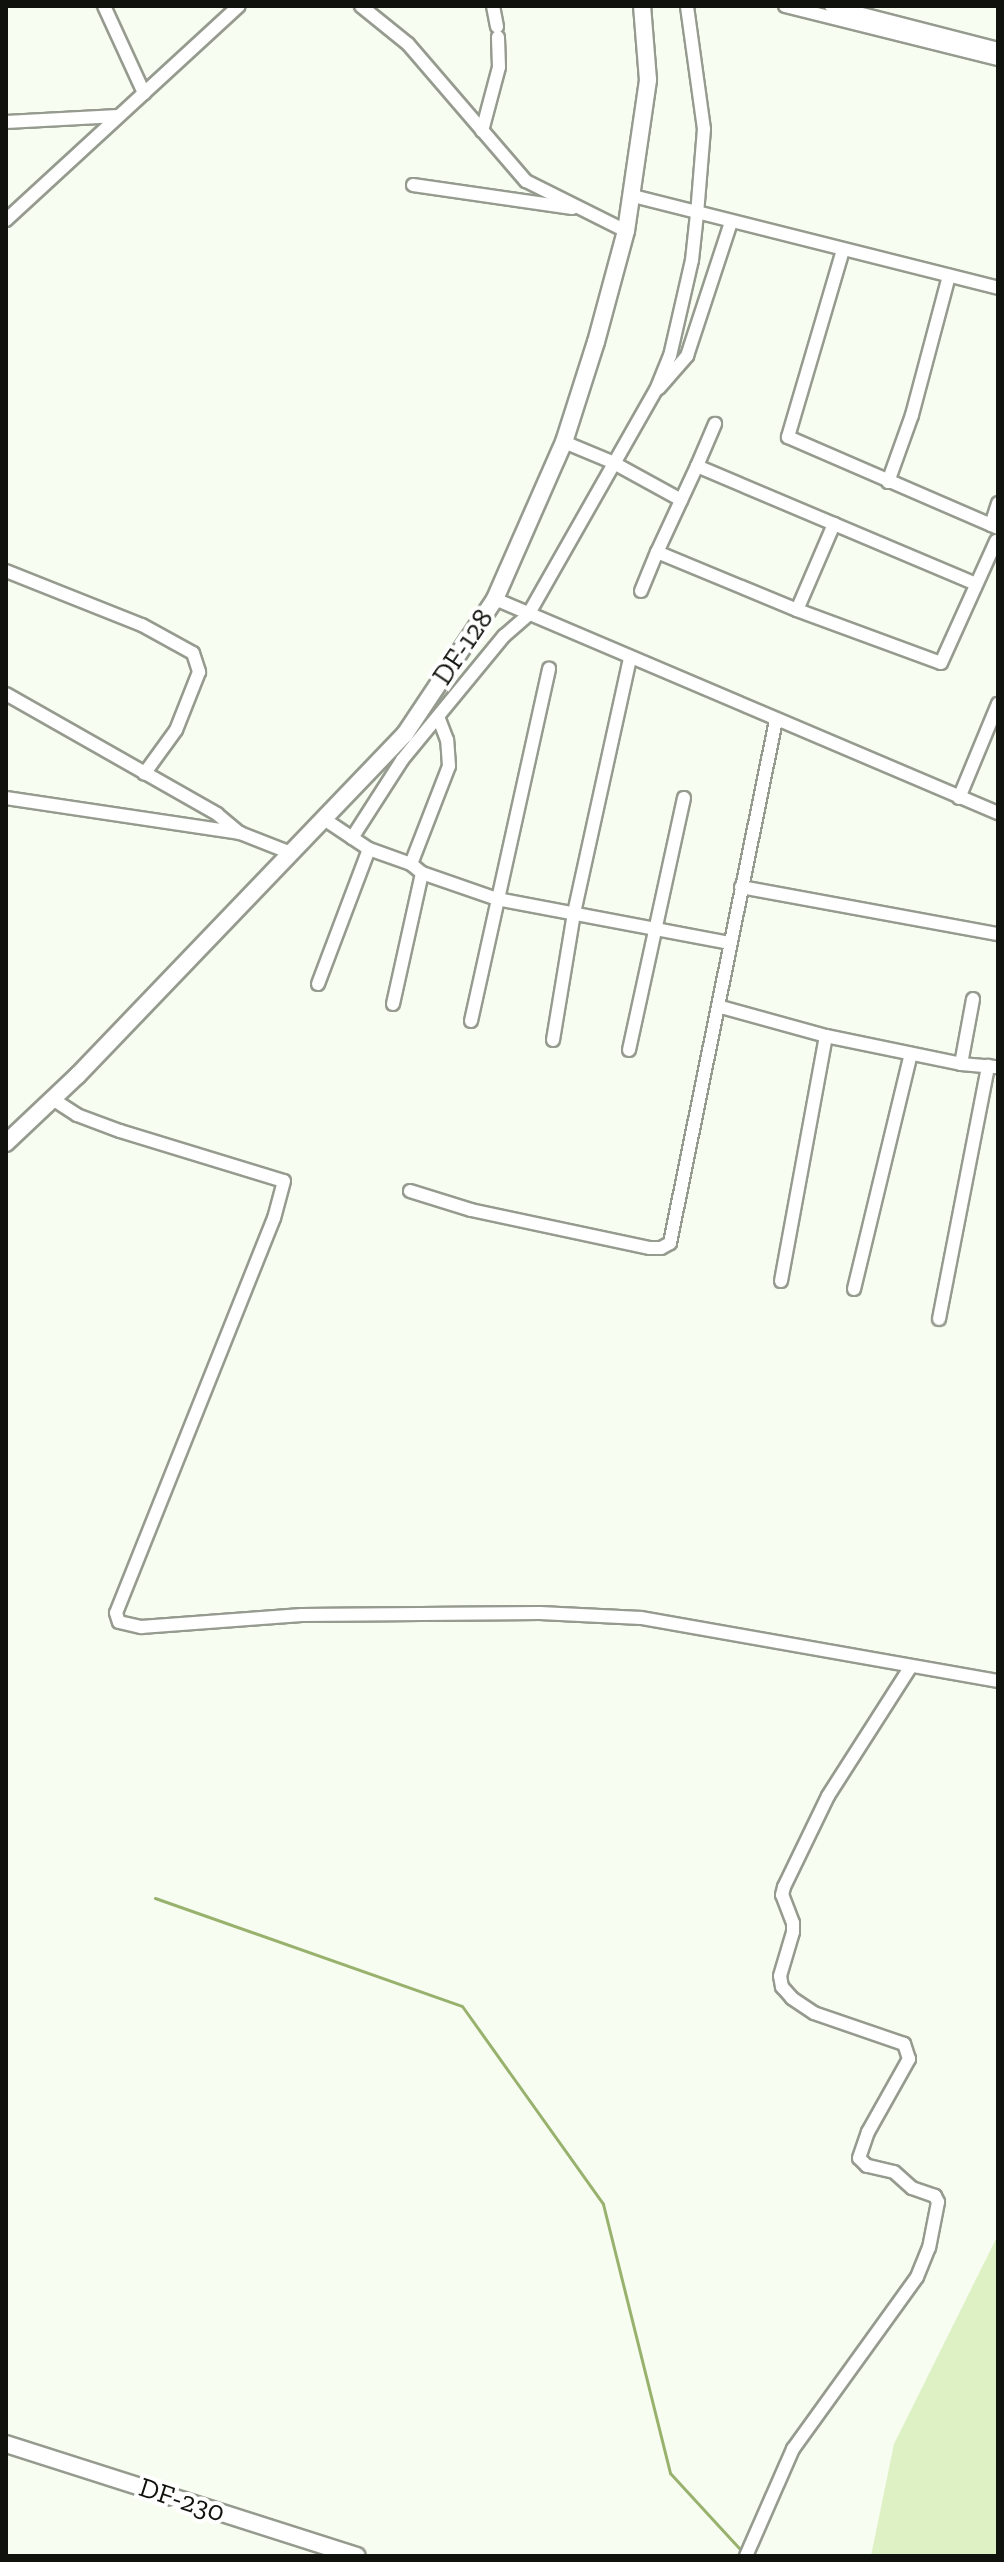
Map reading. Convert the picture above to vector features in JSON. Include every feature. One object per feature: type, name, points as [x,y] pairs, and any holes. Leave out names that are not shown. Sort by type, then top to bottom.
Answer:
[{"type":"main road","name":"DF-128","points":[[7,1140],[78,1075],[405,734],[495,599],[564,442],[596,342],[626,231],[648,80],[642,6]]},
{"type":"main road","name":"DF-230","points":[[6,2444],[357,2556]]},
{"type":"street","points":[[104,6],[144,93]]},
{"type":"street","points":[[6,220],[239,6]]},
{"type":"street","points":[[361,6],[408,44],[526,181],[626,231]]},
{"type":"street","points":[[482,131],[499,67],[493,6]]},
{"type":"street","points":[[352,838],[402,760],[439,719],[504,636],[528,615],[612,462],[656,390],[670,356],[692,260],[704,129],[687,6]]},
{"type":"street","points":[[785,6],[998,59]]},
{"type":"street","points":[[831,6],[998,49]]},
{"type":"street","points":[[6,122],[118,116]]},
{"type":"street","points":[[413,185],[585,210]]},
{"type":"street","points":[[633,196],[998,288]]},
{"type":"street","points":[[656,390],[676,373],[687,356],[731,222]]},
{"type":"street","points":[[843,250],[788,437],[995,532]]},
{"type":"street","points":[[888,482],[912,415],[949,276]]},
{"type":"street","points":[[641,591],[715,424]]},
{"type":"street","points":[[564,442],[612,462],[681,500]]},
{"type":"street","points":[[697,466],[976,584]]},
{"type":"street","points":[[657,552],[797,610],[941,663],[995,532],[998,503]]},
{"type":"street","points":[[797,610],[834,524]]},
{"type":"street","points":[[6,571],[142,625],[193,653],[199,672],[176,730],[144,774]]},
{"type":"street","points":[[495,599],[998,813]]},
{"type":"street","points":[[553,1040],[574,913],[630,658]]},
{"type":"street","points":[[471,1021],[549,669]]},
{"type":"street","points":[[6,694],[217,814],[240,833]]},
{"type":"street","points":[[959,798],[998,704]]},
{"type":"street","points":[[411,864],[449,766],[447,740],[439,719]]},
{"type":"street","points":[[410,1191],[471,1210],[650,1248],[661,1248],[670,1243],[721,1007],[729,943],[776,720]]},
{"type":"street","points":[[6,798],[240,833],[291,853]]},
{"type":"street","points":[[629,1050],[658,929],[684,798]]},
{"type":"street","points":[[324,819],[369,849],[411,864],[422,873],[497,899],[729,943]]},
{"type":"street","points":[[318,984],[369,849]]},
{"type":"street","points":[[393,1004],[422,873]]},
{"type":"street","points":[[741,887],[998,934]]},
{"type":"street","points":[[961,1064],[973,999]]},
{"type":"street","points":[[721,1007],[826,1036],[961,1064],[993,1066],[939,1319]]},
{"type":"street","points":[[781,1281],[826,1036]]},
{"type":"street","points":[[854,1289],[911,1054]]},
{"type":"street","points":[[51,1098],[77,1115],[120,1131],[284,1181],[274,1218],[116,1613],[119,1622],[141,1627],[302,1615],[540,1613],[641,1618],[910,1668],[998,1681]]},
{"type":"street","points":[[746,2556],[793,2449],[917,2277],[929,2248],[938,2202],[935,2196],[912,2188],[894,2172],[867,2166],[859,2158],[868,2132],[909,2059],[904,2044],[814,2013],[792,1998],[782,1987],[780,1976],[793,1932],[793,1923],[782,1895],[784,1887],[828,1796],[910,1668]]},
{"type":"green space","points":[[998,2235],[998,2556],[871,2556],[894,2444]]},
{"type":"waterway","points":[[155,1898],[462,2006],[603,2204],[670,2473],[740,2549]]}]
